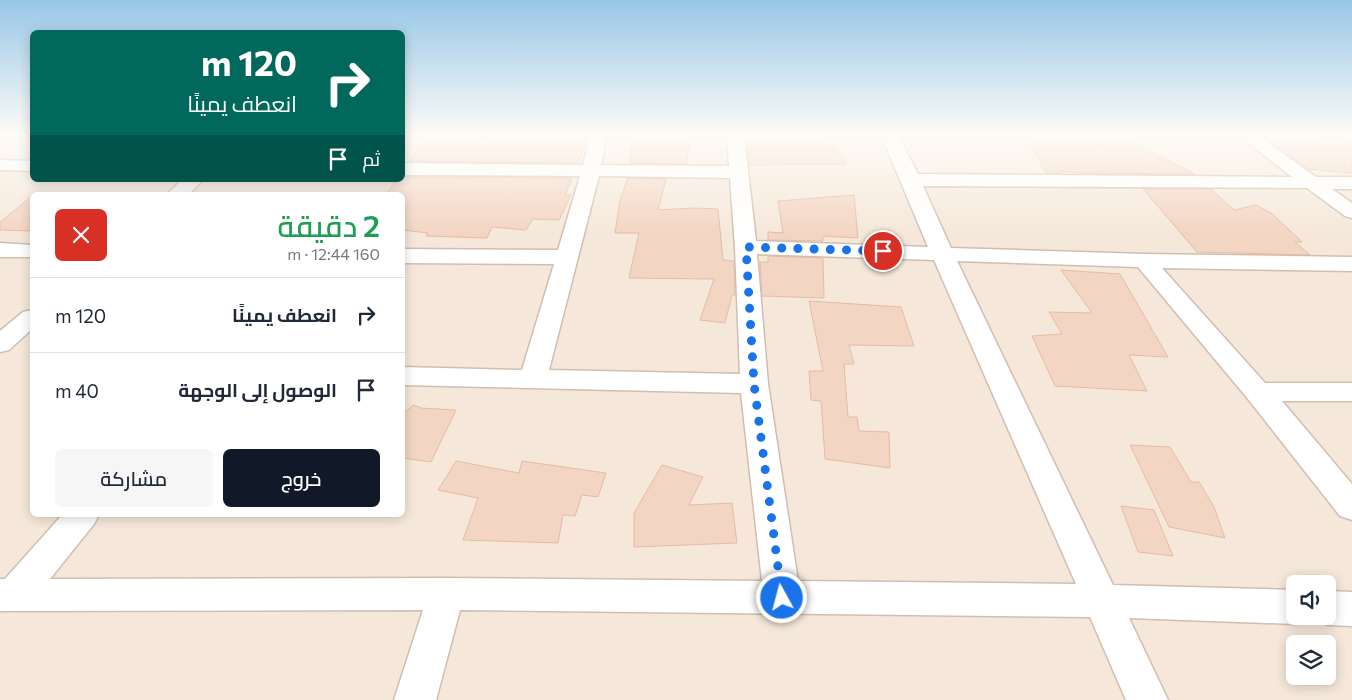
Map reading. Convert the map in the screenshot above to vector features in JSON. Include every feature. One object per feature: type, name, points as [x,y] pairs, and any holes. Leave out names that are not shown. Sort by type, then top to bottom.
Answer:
[{"type":"street","points":[[533,379],[592,168]]},
{"type":"street","points":[[738,168],[746,247],[754,384],[782,598]]},
{"type":"street","points":[[905,168],[942,253],[1147,700]]},
{"type":"street","points":[[1293,168],[1352,212]]},
{"type":"street","points":[[405,170],[738,172]]},
{"type":"street","points":[[911,180],[1352,183]]},
{"type":"street","points":[[180,192],[192,182]]},
{"type":"street","points":[[746,247],[1144,261],[1352,264]]},
{"type":"street","points":[[0,250],[30,251]]},
{"type":"street","points":[[405,256],[568,257]]},
{"type":"street","points":[[1144,261],[1258,392],[1352,507]]},
{"type":"street","points":[[0,344],[30,319]]},
{"type":"street","points":[[405,376],[754,384]]},
{"type":"street","points":[[1258,392],[1352,392]]},
{"type":"street","points":[[7,595],[80,517]]},
{"type":"street","points":[[7,595],[446,594],[1101,602],[1286,607]]},
{"type":"street","points":[[415,700],[446,594]]},
{"type":"street","points":[[1336,608],[1352,609]]},
{"type":"shaded area","points":[[0,168],[30,168],[30,182],[405,182],[405,168],[1352,168],[1352,700],[0,700]]},
{"type":"building","points":[[1043,168],[1182,168],[1195,174],[1080,173],[1062,171],[1062,173],[1046,173]]},
{"type":"building","points":[[1307,168],[1352,168],[1352,173]]},
{"type":"building","points":[[405,177],[572,178],[565,195],[571,195],[559,220],[533,219],[526,230],[492,227],[487,238],[426,236],[428,233],[405,230],[405,192],[388,192],[395,182],[405,182]]},
{"type":"building","points":[[628,178],[666,179],[658,210],[718,209],[723,260],[734,261],[735,295],[732,295],[725,323],[700,320],[714,279],[629,278],[639,233],[615,233],[620,200]]},
{"type":"building","points":[[1143,189],[1211,189],[1234,210],[1256,205],[1271,213],[1302,242],[1295,242],[1310,255],[1197,252]]},
{"type":"building","points":[[854,195],[858,238],[823,236],[823,241],[768,240],[768,232],[783,233],[778,201]]},
{"type":"building","points":[[30,198],[30,231],[0,230],[0,222]]},
{"type":"building","points":[[768,256],[823,258],[824,298],[762,296],[760,262],[768,262]]},
{"type":"building","points":[[1061,270],[1120,274],[1168,357],[1129,355],[1147,391],[1055,386],[1032,336],[1062,334],[1049,312],[1092,313]]},
{"type":"building","points":[[809,301],[901,307],[914,346],[849,345],[854,364],[844,364],[848,417],[857,417],[859,431],[889,432],[890,468],[825,459],[821,401],[811,400],[809,371],[823,371]]},
{"type":"building","points":[[414,405],[421,408],[456,410],[431,462],[405,458],[405,412]]},
{"type":"building","points":[[1130,445],[1170,447],[1191,482],[1199,482],[1214,507],[1225,538],[1169,527]]},
{"type":"building","points":[[456,461],[519,473],[522,461],[606,473],[598,497],[582,495],[575,516],[563,515],[558,543],[463,540],[478,498],[438,490]]},
{"type":"building","points":[[662,465],[703,477],[689,505],[732,503],[737,543],[634,547],[634,513]]},
{"type":"building","points":[[1121,506],[1154,510],[1173,556],[1138,552]]},
{"type":"route","points":[[782,598],[754,384],[746,247],[883,251]]}]
